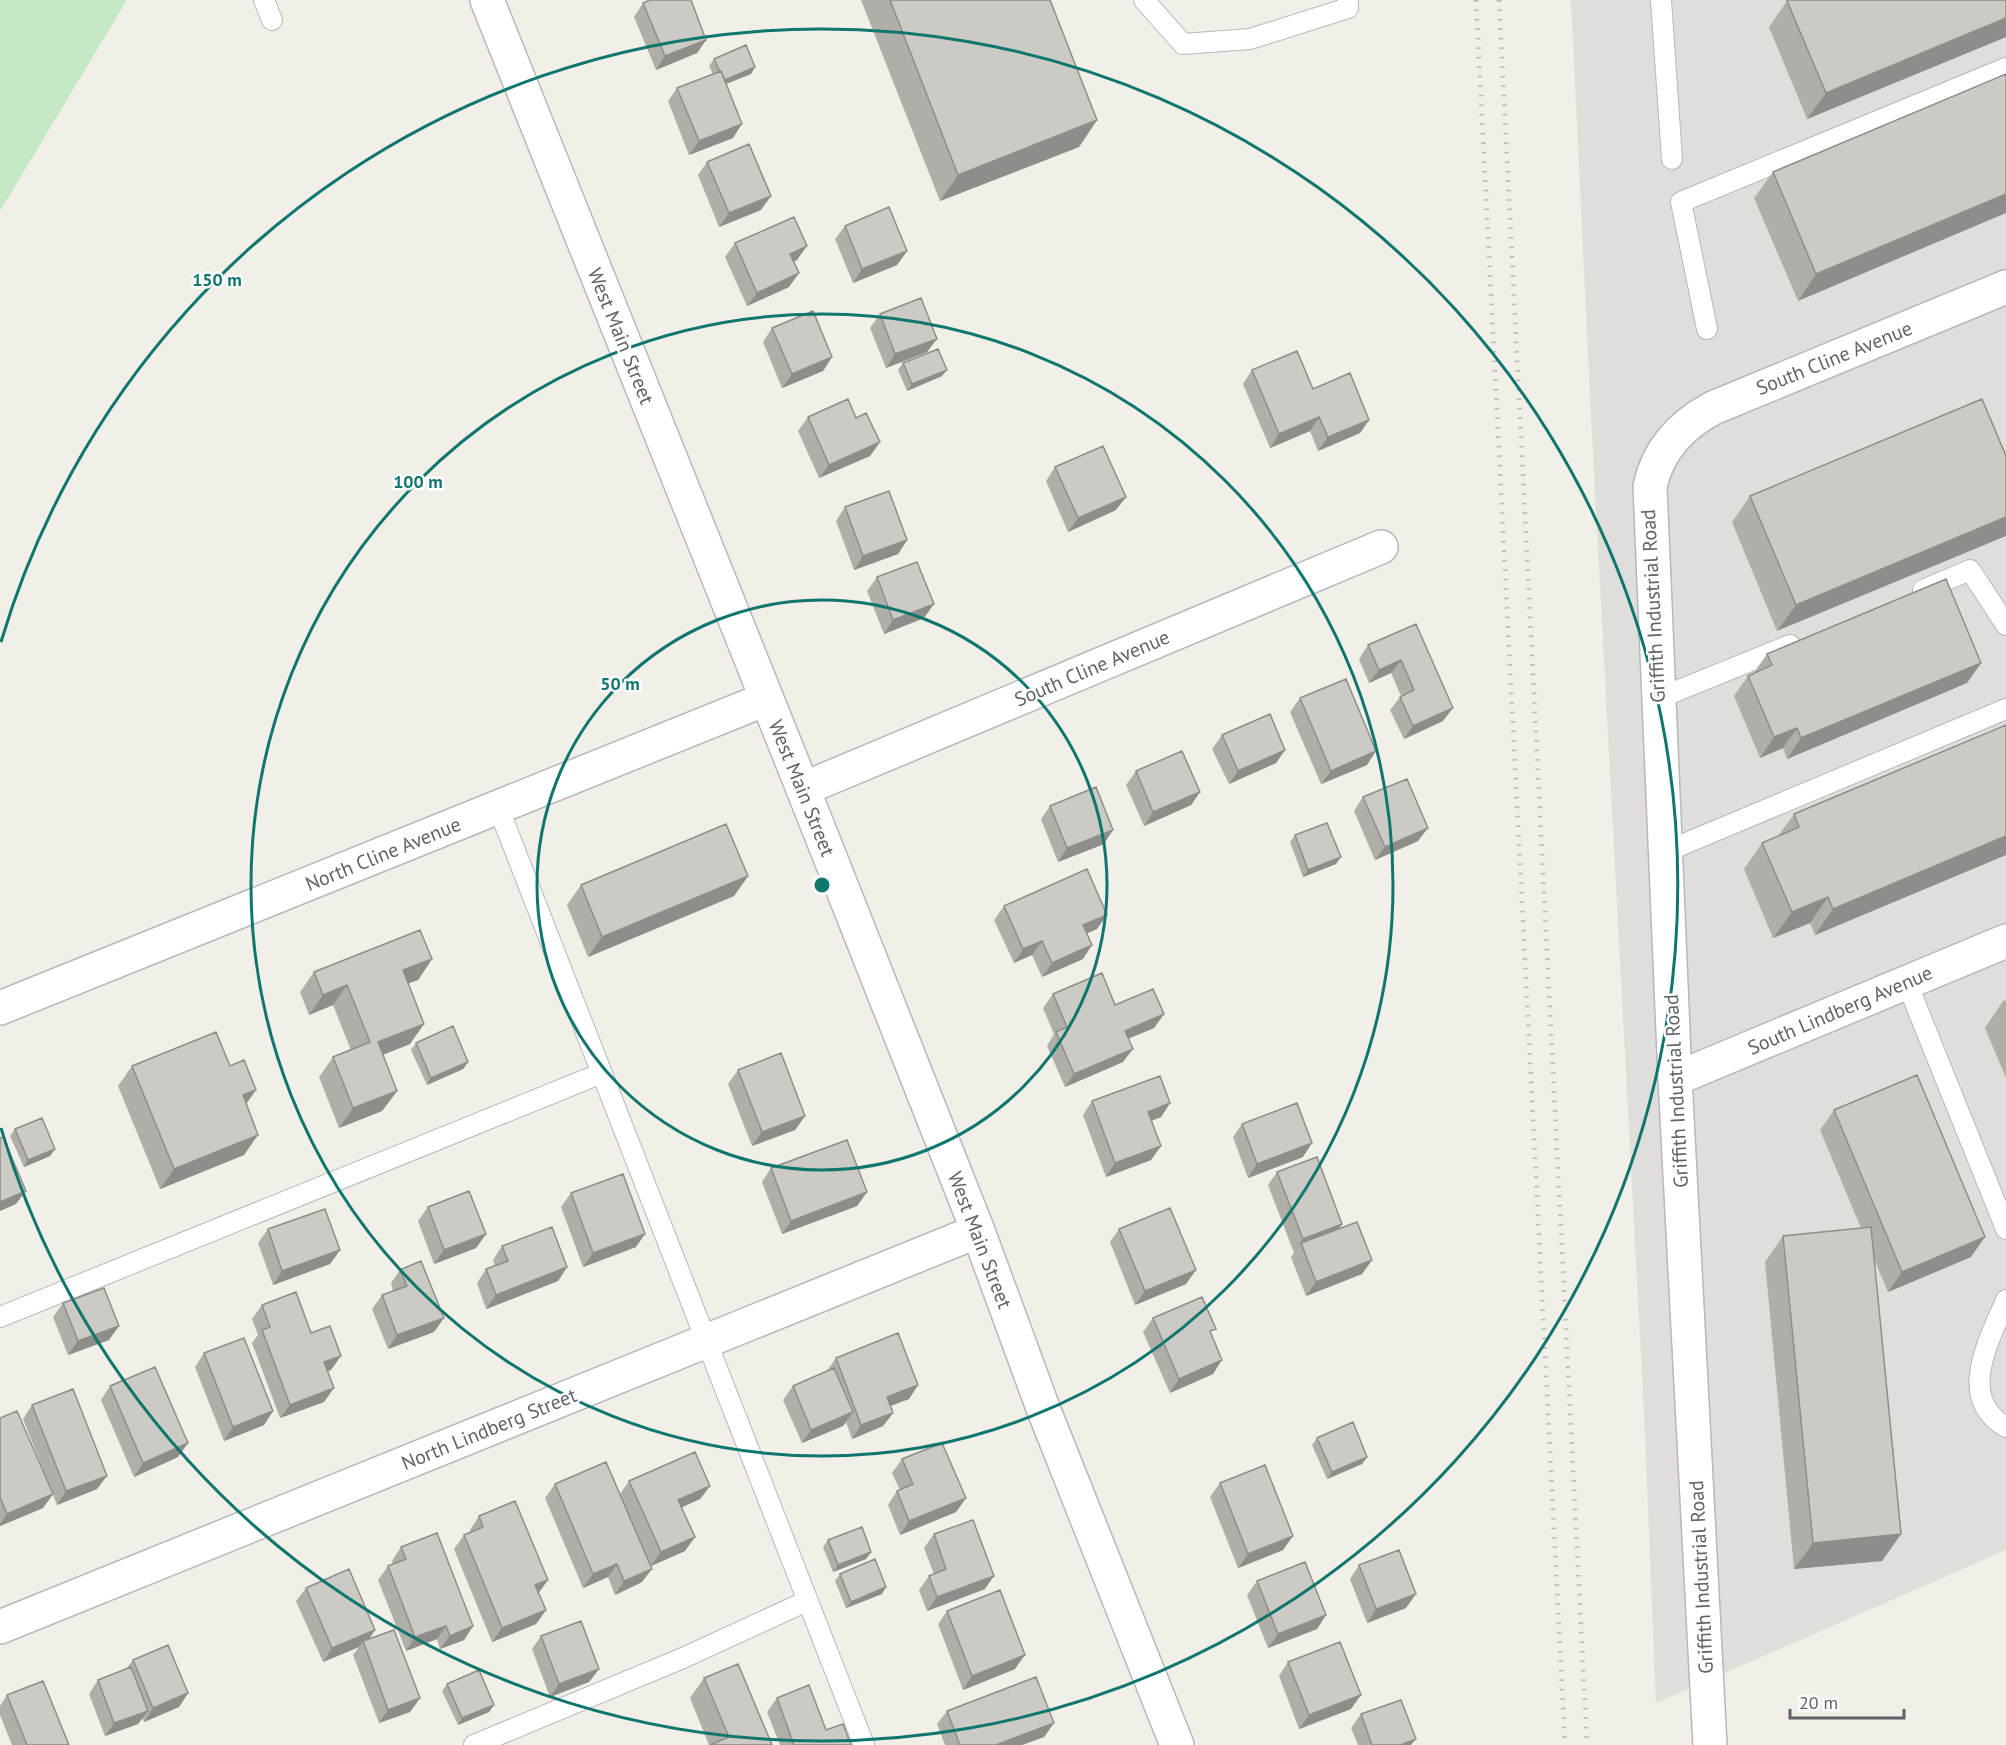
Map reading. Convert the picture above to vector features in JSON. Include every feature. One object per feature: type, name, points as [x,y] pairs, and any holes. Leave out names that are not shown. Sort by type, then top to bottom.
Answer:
[{"type":"street","name":"West Main Street","points":[[487,0],[804,789],[978,1231],[1043,1408],[1177,1745]]},
{"type":"street","name":"South Cline Avenue","points":[[1670,442],[1695,417],[1713,408],[2006,287]]},
{"type":"street","name":"Griffith Industrial Road","points":[[1670,442],[1653,472],[1648,500],[1675,1079],[1710,1745]]},
{"type":"street","name":"South Cline Avenue","points":[[804,789],[1381,547]]},
{"type":"street","name":"North Cline Avenue","points":[[0,1008],[766,699]]},
{"type":"street","name":"South Lindberg Avenue","points":[[1675,1079],[2006,941]]},
{"type":"street","name":"North Lindberg Street","points":[[0,1627],[978,1231]]},
{"type":"lane","points":[[264,0],[272,20]]},
{"type":"lane","points":[[1144,0],[1184,44],[1250,39],[1348,8],[1348,0]]},
{"type":"lane","points":[[1662,0],[1671,159]]},
{"type":"lane","points":[[1707,329],[1681,202],[2006,68]]},
{"type":"lane","points":[[1906,597],[1970,570],[2006,625]]},
{"type":"lane","points":[[1658,699],[1808,637]]},
{"type":"lane","points":[[1665,852],[2006,709]]},
{"type":"lane","points":[[498,807],[864,1745]]},
{"type":"lane","points":[[1906,983],[2006,1229]]},
{"type":"lane","points":[[0,1317],[602,1073]]},
{"type":"lane","points":[[2006,1300],[1980,1368],[1978,1392],[1985,1409],[1995,1421],[2006,1427]]},
{"type":"lane","points":[[474,1745],[683,1658],[807,1601]]},
{"type":"shaded area","points":[[1571,0],[2006,0],[2006,1550],[1656,1703],[1644,1412]]},
{"type":"green space","points":[[0,0],[127,0],[0,211]]},
{"type":"building","points":[[650,0],[691,0],[706,40],[665,56],[643,3]]},
{"type":"building","points":[[890,0],[1050,0],[1097,120],[958,175]]},
{"type":"building","points":[[2006,0],[2006,18],[1826,93],[1787,1]]},
{"type":"building","points":[[746,45],[755,67],[725,80],[714,59]]},
{"type":"building","points":[[721,71],[742,124],[699,141],[677,88]]},
{"type":"building","points":[[2006,74],[2006,194],[1816,274],[1773,172]]},
{"type":"building","points":[[749,144],[771,196],[729,213],[707,162]]},
{"type":"building","points":[[889,207],[907,251],[862,269],[845,226]]},
{"type":"building","points":[[794,217],[807,246],[790,254],[799,273],[757,293],[735,243]]},
{"type":"building","points":[[921,298],[937,339],[895,354],[880,314]]},
{"type":"building","points":[[813,311],[832,357],[792,374],[772,328]]},
{"type":"building","points":[[938,349],[947,370],[912,384],[903,363]]},
{"type":"building","points":[[1297,351],[1313,389],[1350,373],[1369,420],[1328,437],[1319,417],[1279,434],[1252,370]]},
{"type":"building","points":[[848,399],[856,418],[866,413],[880,442],[829,465],[808,417]]},
{"type":"building","points":[[1982,399],[2006,456],[2006,517],[1796,605],[1750,496]]},
{"type":"building","points":[[1103,446],[1126,497],[1078,518],[1055,467]]},
{"type":"building","points":[[889,491],[907,540],[863,556],[845,507]]},
{"type":"building","points":[[917,562],[934,604],[893,620],[877,577]]},
{"type":"building","points":[[1946,579],[1981,663],[1801,738],[1797,728],[1774,737],[1748,676],[1772,665],[1767,654]]},
{"type":"building","points":[[1416,624],[1453,708],[1413,726],[1400,697],[1414,690],[1401,660],[1379,670],[1368,645]]},
{"type":"building","points":[[1346,679],[1376,751],[1331,771],[1300,698]]},
{"type":"building","points":[[1270,714],[1285,750],[1238,771],[1222,735]]},
{"type":"building","points":[[2006,725],[2006,836],[1833,909],[1828,897],[1792,912],[1762,843],[1799,827],[1794,814]]},
{"type":"building","points":[[1182,751],[1200,792],[1153,812],[1136,771]]},
{"type":"building","points":[[1407,779],[1428,828],[1385,847],[1363,797]]},
{"type":"building","points":[[1096,787],[1113,830],[1067,848],[1050,806]]},
{"type":"building","points":[[1327,823],[1341,857],[1308,870],[1295,835]]},
{"type":"building","points":[[726,824],[748,876],[602,937],[581,885]]},
{"type":"building","points":[[1087,869],[1107,915],[1083,925],[1092,945],[1052,963],[1042,941],[1023,949],[1004,906]]},
{"type":"building","points":[[420,930],[432,959],[403,970],[424,1024],[378,1042],[397,1091],[353,1108],[333,1057],[370,1042],[347,985],[323,995],[314,972]]},
{"type":"building","points":[[1102,973],[1115,1005],[1153,989],[1164,1014],[1125,1031],[1133,1049],[1074,1074],[1056,1032],[1067,1027],[1053,994]]},
{"type":"building","points":[[453,1026],[468,1062],[431,1078],[416,1043]]},
{"type":"building","points":[[216,1032],[230,1066],[244,1060],[256,1090],[243,1095],[258,1135],[174,1169],[132,1066]]},
{"type":"building","points":[[781,1053],[805,1116],[762,1132],[738,1070]]},
{"type":"building","points":[[1917,1075],[1985,1237],[1902,1272],[1834,1110]]},
{"type":"building","points":[[1160,1076],[1170,1103],[1148,1112],[1161,1146],[1115,1163],[1092,1101]]},
{"type":"building","points":[[1297,1103],[1312,1143],[1257,1164],[1242,1124]]},
{"type":"building","points":[[42,1118],[55,1149],[28,1160],[15,1129]]},
{"type":"building","points":[[3,1137],[26,1191],[0,1202],[0,1138]]},
{"type":"building","points":[[847,1140],[867,1192],[791,1221],[771,1168]]},
{"type":"building","points":[[1317,1157],[1342,1224],[1303,1239],[1277,1172]]},
{"type":"building","points":[[623,1174],[645,1234],[593,1253],[571,1193]]},
{"type":"building","points":[[469,1191],[486,1234],[444,1250],[428,1207]]},
{"type":"building","points":[[1170,1208],[1196,1270],[1145,1291],[1119,1229]]},
{"type":"building","points":[[325,1209],[340,1250],[282,1271],[268,1229]]},
{"type":"building","points":[[1357,1222],[1372,1260],[1316,1282],[1301,1243]]},
{"type":"building","points":[[552,1227],[567,1267],[496,1295],[486,1269],[508,1261],[502,1246]]},
{"type":"building","points":[[1871,1227],[1901,1534],[1813,1543],[1783,1236]]},
{"type":"building","points":[[421,1261],[444,1318],[397,1335],[382,1295],[407,1286],[400,1270]]},
{"type":"building","points":[[104,1288],[119,1326],[78,1341],[63,1303]]},
{"type":"building","points":[[296,1292],[311,1333],[330,1326],[341,1356],[324,1362],[334,1388],[290,1405],[262,1330],[270,1327],[262,1305]]},
{"type":"building","points":[[1202,1297],[1216,1329],[1210,1331],[1222,1360],[1179,1379],[1153,1318]]},
{"type":"building","points":[[898,1333],[918,1385],[887,1397],[893,1413],[861,1425],[836,1358]]},
{"type":"building","points":[[244,1338],[273,1411],[233,1427],[204,1353]]},
{"type":"building","points":[[155,1367],[188,1443],[143,1463],[110,1386]]},
{"type":"building","points":[[834,1368],[853,1412],[811,1430],[793,1386]]},
{"type":"building","points":[[73,1389],[107,1476],[66,1491],[32,1405]]},
{"type":"building","points":[[17,1411],[53,1494],[7,1514],[0,1497],[0,1418]]},
{"type":"building","points":[[1353,1422],[1367,1457],[1332,1472],[1317,1438]]},
{"type":"building","points":[[942,1443],[966,1498],[909,1521],[897,1491],[913,1484],[902,1459]]},
{"type":"building","points":[[695,1452],[710,1486],[678,1500],[695,1537],[661,1552],[629,1481]]},
{"type":"building","points":[[606,1462],[652,1569],[624,1581],[617,1564],[593,1574],[555,1484]]},
{"type":"building","points":[[1265,1465],[1293,1536],[1248,1554],[1220,1483]]},
{"type":"building","points":[[515,1501],[548,1580],[535,1585],[546,1610],[502,1628],[464,1535],[483,1527],[479,1516]]},
{"type":"building","points":[[973,1520],[994,1576],[937,1597],[929,1576],[946,1569],[934,1534]]},
{"type":"building","points":[[862,1527],[871,1552],[838,1565],[828,1540]]},
{"type":"building","points":[[437,1533],[473,1626],[450,1636],[446,1626],[415,1637],[388,1566],[406,1559],[401,1547]]},
{"type":"building","points":[[1399,1550],[1416,1594],[1376,1609],[1359,1565]]},
{"type":"building","points":[[875,1559],[886,1587],[851,1602],[840,1574]]},
{"type":"building","points":[[1305,1562],[1326,1615],[1278,1634],[1257,1581]]},
{"type":"building","points":[[349,1569],[375,1630],[332,1648],[306,1588]]},
{"type":"building","points":[[1000,1590],[1025,1655],[972,1676],[947,1611]]},
{"type":"building","points":[[581,1621],[599,1669],[559,1684],[541,1636]]},
{"type":"building","points":[[394,1630],[420,1698],[388,1710],[363,1641]]},
{"type":"building","points":[[1340,1642],[1361,1695],[1309,1715],[1288,1662]]},
{"type":"building","points":[[168,1645],[188,1693],[153,1708],[133,1660]]},
{"type":"building","points":[[738,1664],[772,1745],[710,1745],[729,1737],[704,1678]]},
{"type":"building","points":[[131,1667],[148,1711],[114,1723],[98,1680]]},
{"type":"building","points":[[479,1670],[494,1705],[462,1718],[447,1684]]},
{"type":"building","points":[[1036,1677],[1054,1723],[996,1745],[960,1745],[947,1711]]},
{"type":"building","points":[[43,1681],[69,1745],[27,1745],[7,1695]]},
{"type":"building","points":[[809,1685],[826,1730],[843,1724],[851,1745],[794,1745],[777,1698]]},
{"type":"building","points":[[1401,1700],[1416,1739],[1400,1745],[1372,1745],[1361,1714]]},
{"type":"railway","points":[[1476,0],[1565,1745]]},
{"type":"railway","points":[[1499,0],[1587,1745]]}]
